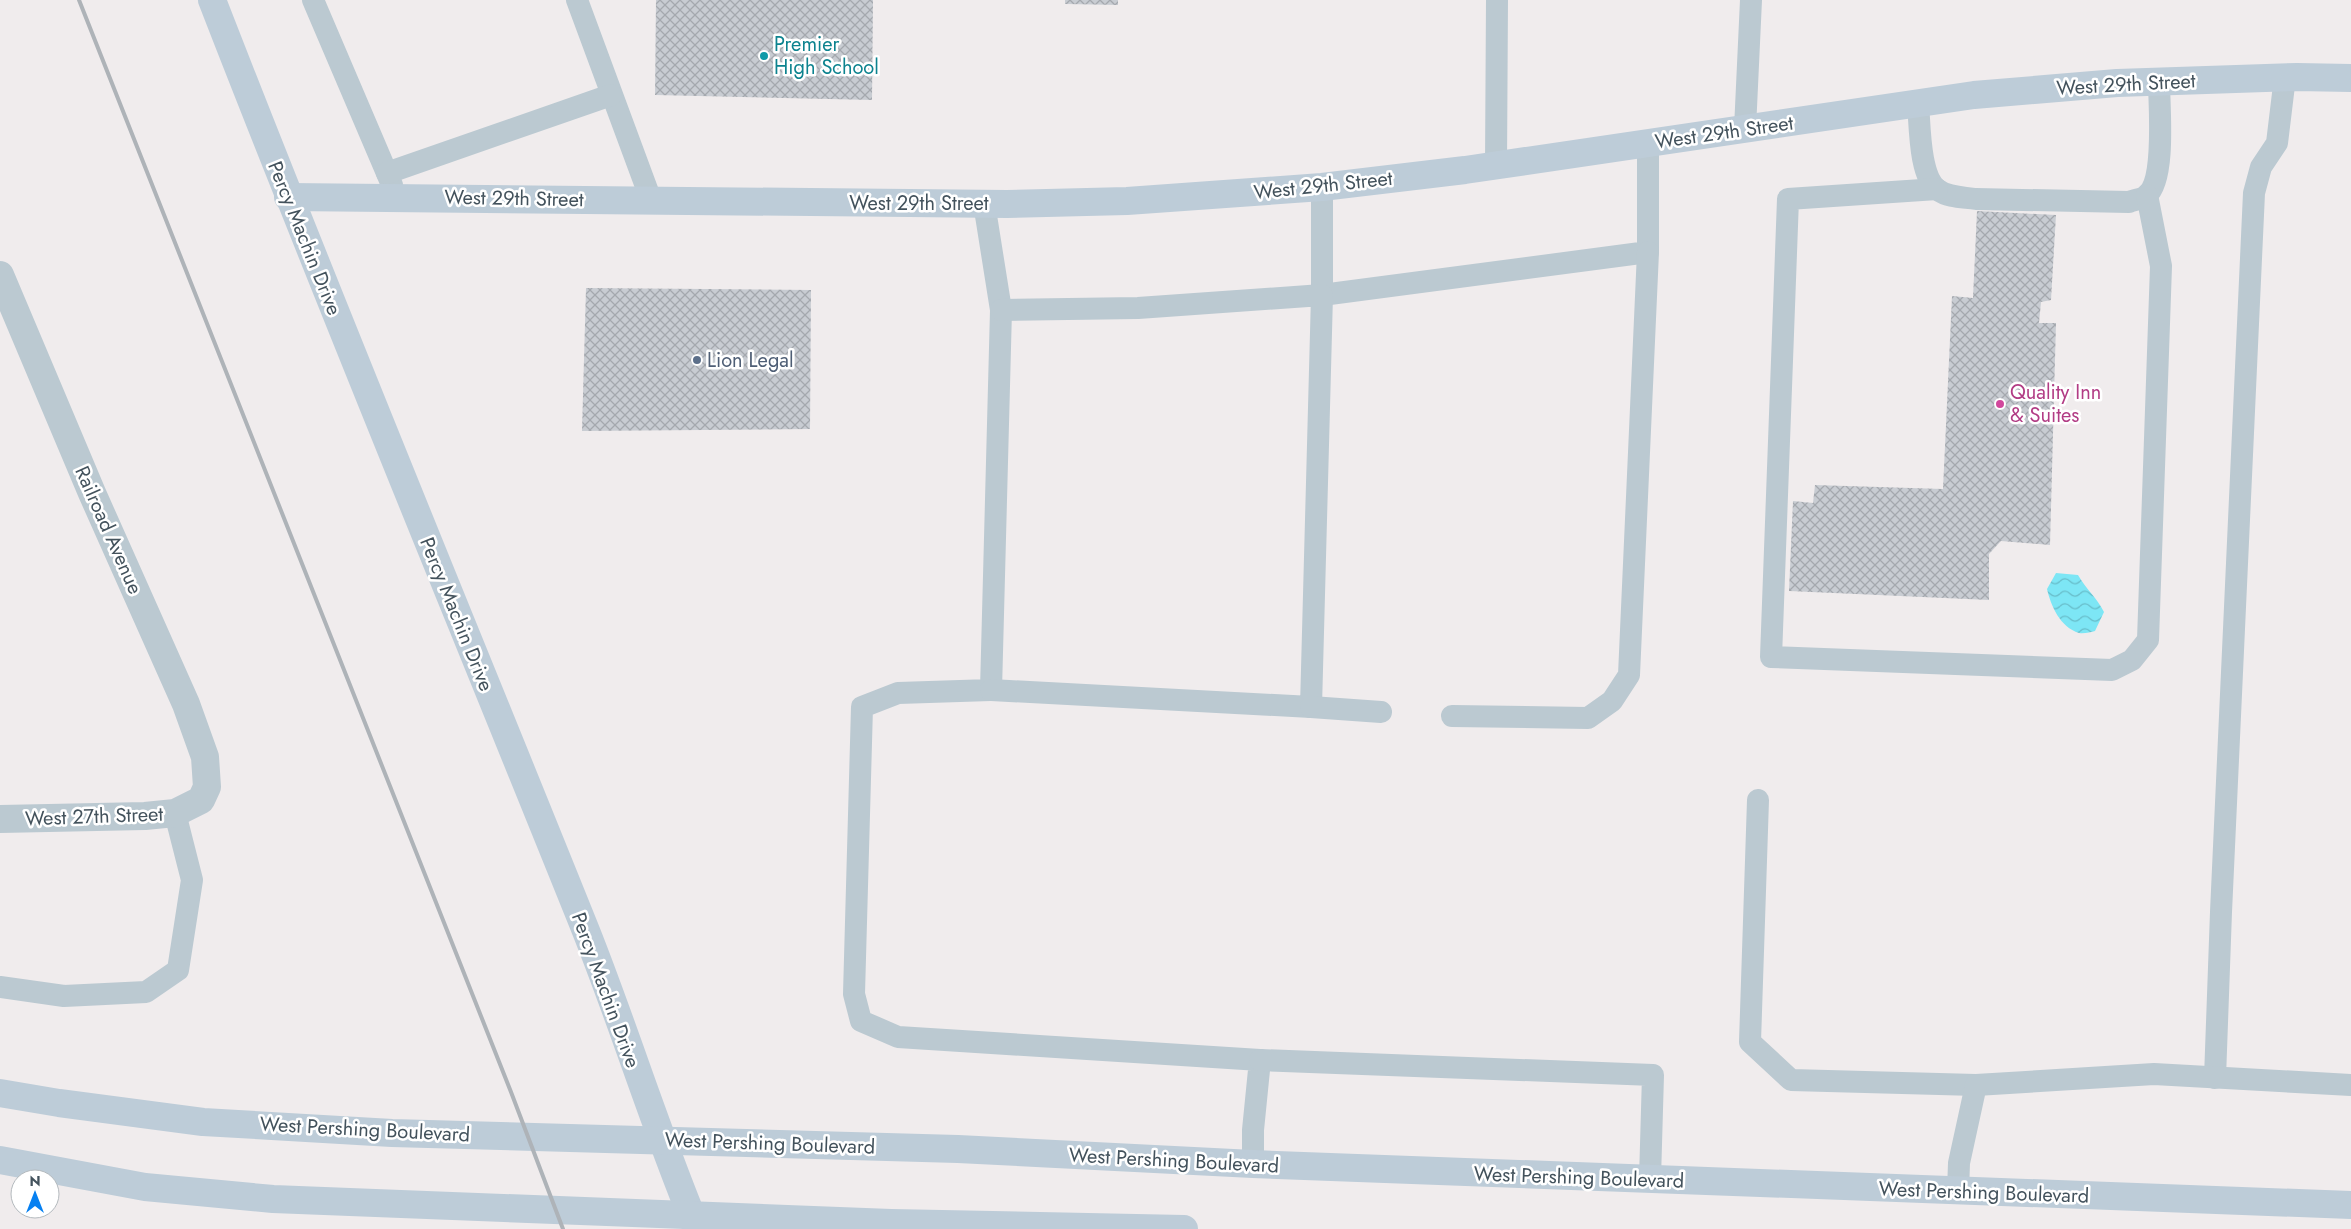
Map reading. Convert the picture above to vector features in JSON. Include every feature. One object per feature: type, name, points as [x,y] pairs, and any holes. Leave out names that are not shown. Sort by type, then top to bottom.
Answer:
[{"type":"main road","name":"Percy Machin Drive","points":[[212,0],[288,197],[588,936],[661,1140],[694,1222]]},
{"type":"main road","name":"West 29th Street","points":[[288,197],[984,202],[1031,204],[1127,201],[1322,187],[1496,165],[1974,95],[2159,81],[2285,77],[2351,78]]},
{"type":"main road","name":"West Pershing Boulevard","points":[[0,1093],[59,1103],[203,1122],[392,1133],[958,1149],[1253,1164],[2351,1205]]},
{"type":"main road","points":[[0,1160],[145,1187],[273,1199],[546,1211],[694,1222],[891,1223],[1184,1229]]},
{"type":"street","name":"Railroad Avenue","points":[[0,275],[92,493],[186,704],[205,757],[207,788]]},
{"type":"street","name":"West 27th Street","points":[[0,818],[145,816],[175,813],[201,800],[207,788]]},
{"type":"lane","points":[[313,0],[397,197]]},
{"type":"lane","points":[[577,0],[651,200]]},
{"type":"lane","points":[[1496,165],[1497,0]]},
{"type":"lane","points":[[1745,129],[1751,0]]},
{"type":"lane","points":[[2215,1078],[2221,902],[2254,193],[2261,167],[2277,143],[2285,77]]},
{"type":"lane","points":[[2147,195],[2161,266],[2148,640],[2132,660],[2112,670],[1772,657],[1788,198],[1937,189],[1953,196],[1976,198],[2129,202],[2147,195],[2156,179],[2160,157],[2159,81]]},
{"type":"lane","points":[[387,173],[611,95]]},
{"type":"lane","points":[[1918,103],[1927,175],[1937,189]]},
{"type":"lane","points":[[1452,716],[1588,718],[1612,701],[1629,675],[1648,252],[1648,143]]},
{"type":"lane","points":[[1311,707],[1322,295],[1322,187]]},
{"type":"lane","points":[[984,202],[1001,310],[991,690]]},
{"type":"lane","points":[[1001,310],[1138,308],[1322,295],[1648,252]]},
{"type":"lane","points":[[1380,712],[991,690],[898,693],[862,707],[854,994],[861,1021],[898,1037],[1260,1060],[1653,1075],[1650,1179]]},
{"type":"lane","points":[[1758,800],[1750,1042],[1791,1080],[1976,1085],[2154,1074],[2351,1085]]},
{"type":"lane","points":[[0,987],[64,996],[146,992],[178,970],[192,880],[175,813]]},
{"type":"lane","points":[[1253,1164],[1253,1130],[1260,1060]]},
{"type":"lane","points":[[1958,1191],[1959,1163],[1976,1085]]},
{"type":"water","points":[[2056,573],[2078,575],[2098,602],[2104,612],[2095,631],[2079,633],[2067,626],[2057,615],[2047,589]]},
{"type":"building","name":"Premier High School","points":[[656,0],[873,0],[872,100],[655,95]]},
{"type":"building","points":[[1065,0],[1118,0],[1118,5],[1065,4]]},
{"type":"building","name":"Quality Inn & Suites","points":[[1977,211],[2056,215],[2051,300],[2041,302],[2039,323],[2056,323],[2050,545],[2001,541],[1989,554],[1989,600],[1789,591],[1793,501],[1813,503],[1815,485],[1943,489],[1952,296],[1973,298]]},
{"type":"building","name":"Lion Legal","points":[[586,288],[811,290],[810,429],[582,431]]},
{"type":"railway","points":[[79,0],[511,1092],[563,1229]]},
{"type":"place","name":"Premier High School","points":[[764,56]]},
{"type":"place","name":"Lion Legal","points":[[697,360]]},
{"type":"place","name":"Quality Inn & Suites","points":[[2000,404]]}]
